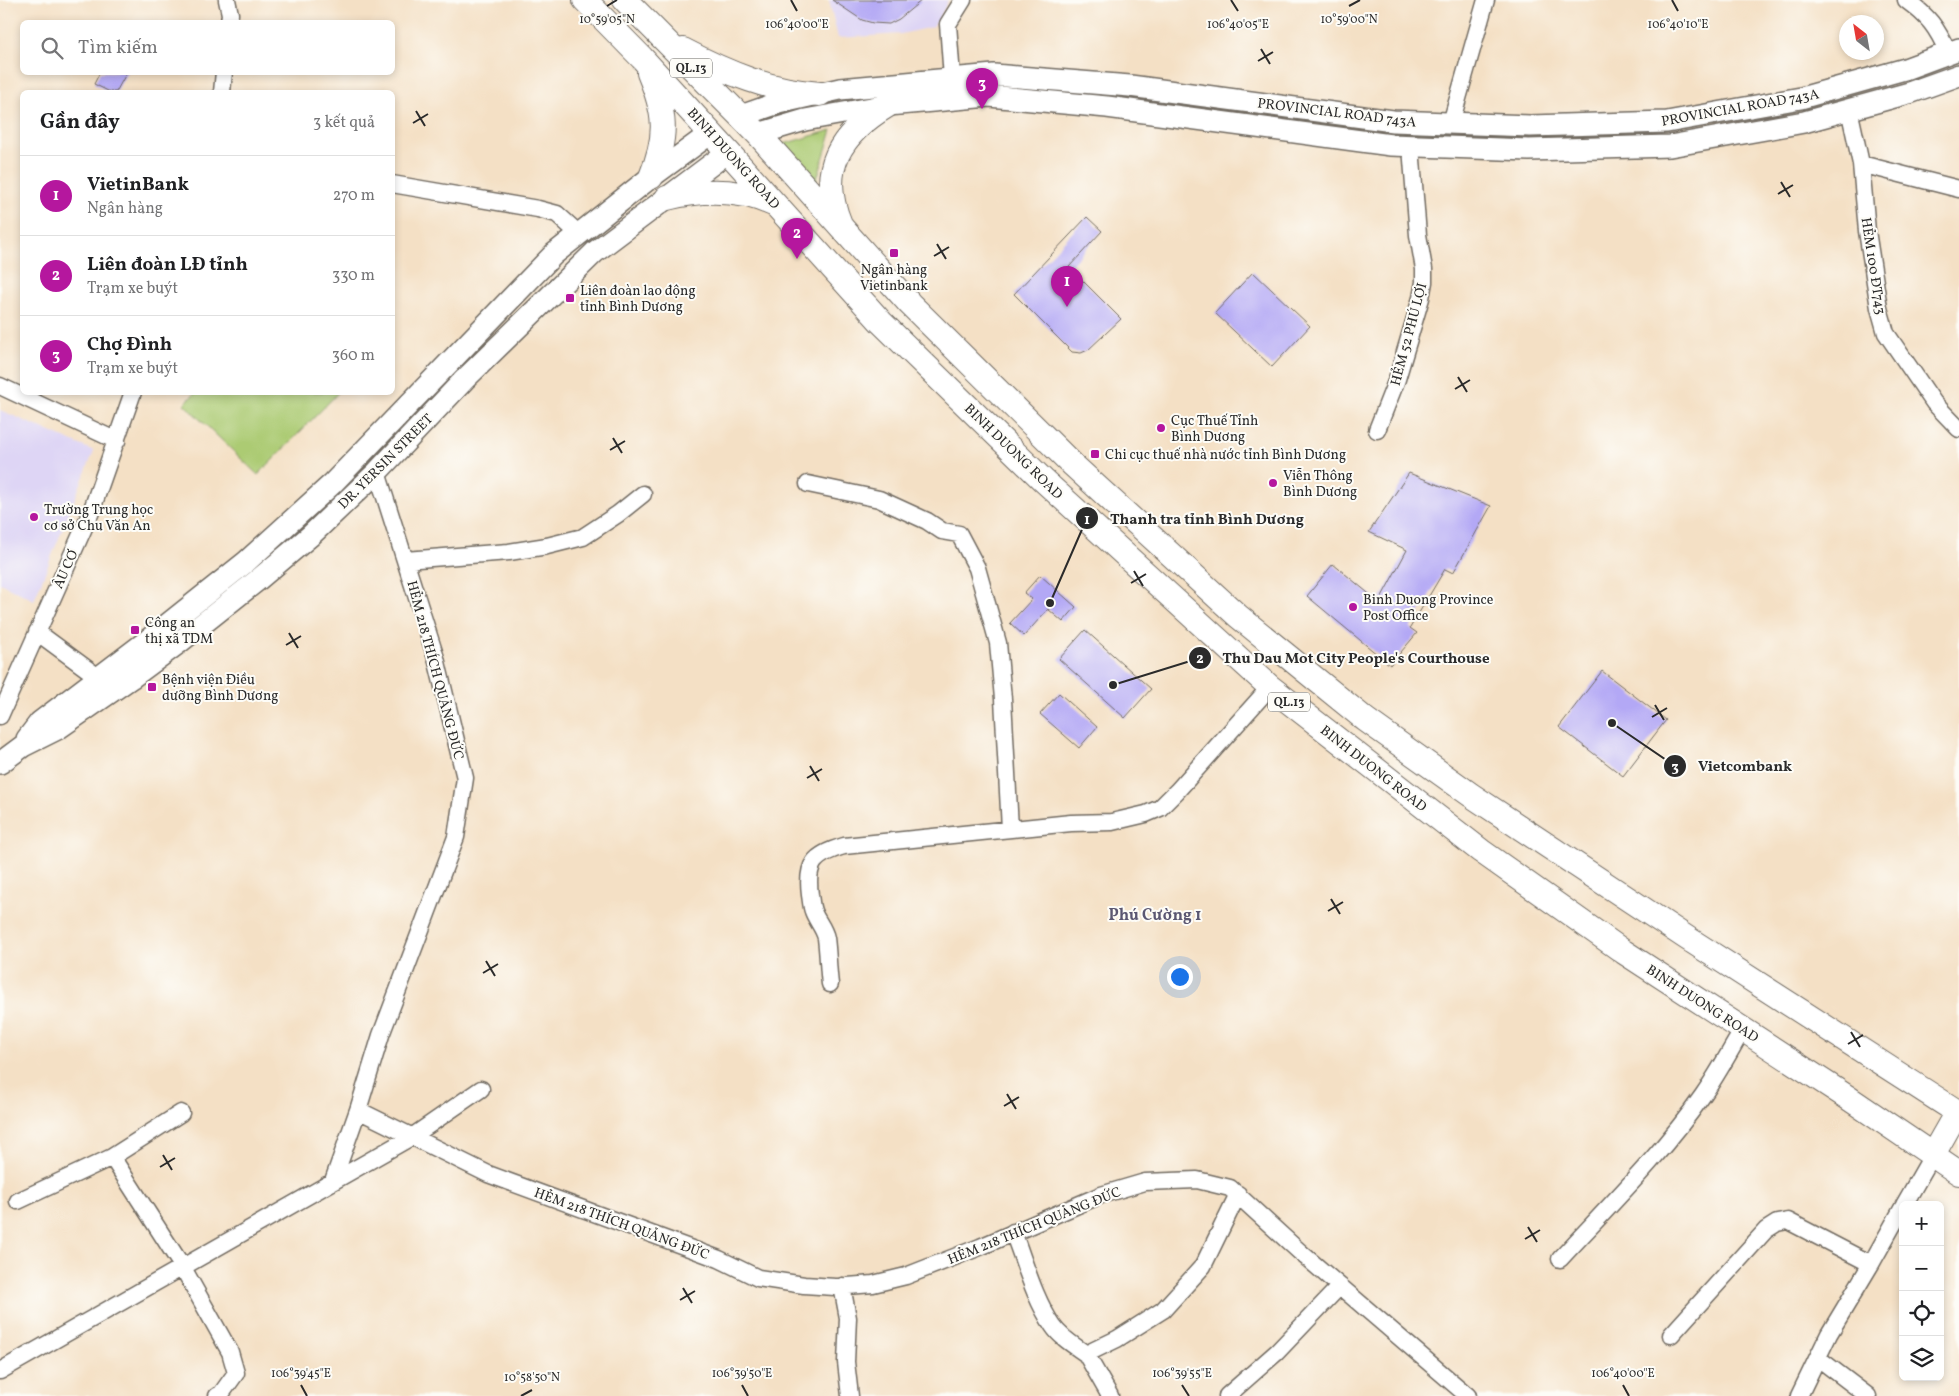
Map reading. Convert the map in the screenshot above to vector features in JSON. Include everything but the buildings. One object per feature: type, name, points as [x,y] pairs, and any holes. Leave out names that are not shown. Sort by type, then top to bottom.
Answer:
[{"type":"highway","name":"BINH DUONG ROAD","points":[[585,0],[711,133],[881,322],[1043,480],[1270,686],[1481,851],[1624,952],[1847,1097],[1959,1174]]},
{"type":"highway","name":"QL.13","points":[[625,0],[758,134],[910,304],[1072,466],[1238,616],[1366,720],[1513,824],[1958,1111]]},
{"type":"highway","points":[[664,40],[746,79],[782,90],[820,94]]},
{"type":"highway","points":[[642,58],[656,89],[664,116],[662,145],[651,177]]},
{"type":"highway","points":[[842,228],[835,210],[832,191],[836,155],[842,143],[851,132],[863,121],[888,105]]},
{"type":"highway","points":[[711,133],[741,116]]},
{"type":"highway","points":[[728,152],[758,134]]},
{"type":"highway","points":[[667,198],[685,194],[716,192],[756,197],[777,206]]},
{"type":"highway","points":[[1270,686],[1292,660]]},
{"type":"highway","points":[[1932,1156],[1958,1111]]},
{"type":"main road","name":"PROVINCIAL ROAD 743A","points":[[741,116],[778,103],[840,89],[994,75],[1109,84],[1393,121],[1530,126],[1667,122],[1802,98],[1905,69],[1953,51]]},
{"type":"main road","name":"PROVINCIAL ROAD 743A","points":[[758,134],[805,120],[888,105],[989,96],[1107,107],[1411,147],[1529,150],[1670,146],[1804,122],[1909,93],[1959,75]]},
{"type":"main road","points":[[1107,107],[1109,84]]},
{"type":"main road","name":"DR. YERSIN STREET","points":[[23,746],[40,722],[246,562],[332,484],[554,254],[651,177],[711,133]]},
{"type":"main road","name":"DR. YERSIN STREET","points":[[0,763],[23,746],[59,728],[181,641],[259,579],[310,536],[377,472],[464,380],[595,252],[728,152]]},
{"type":"main road","points":[[447,365],[464,380]]},
{"type":"main road","points":[[364,451],[377,472]]},
{"type":"main road","points":[[246,562],[259,579]]},
{"type":"main road","points":[[168,624],[181,641]]},
{"type":"street","points":[[227,0],[229,20]]},
{"type":"street","points":[[952,78],[948,24],[963,0]]},
{"type":"street","points":[[1451,123],[1486,0]]},
{"type":"street","points":[[1906,0],[1924,13],[1953,51]]},
{"type":"street","points":[[222,90],[224,75]]},
{"type":"street","name":"HẺM 100 ĐT743","points":[[1849,109],[1861,164],[1868,241],[1878,308],[1886,333],[1934,403],[1959,429]]},
{"type":"street","name":"HẺM 52 PHÚ LỢI","points":[[1378,430],[1398,380],[1424,282],[1411,147]]},
{"type":"street","points":[[1861,164],[1959,189]]},
{"type":"street","points":[[395,185],[538,209],[557,214],[579,234]]},
{"type":"street","points":[[0,386],[117,441]]},
{"type":"street","name":"ÂU CƠ","points":[[0,716],[91,512],[133,395]]},
{"type":"street","name":"HẺM 218 THÍCH QUẢNG ĐỨC","points":[[377,472],[436,658],[465,778],[456,837],[381,1035],[358,1110],[488,1174],[719,1259],[758,1278],[804,1285],[842,1286],[873,1284],[906,1276],[1101,1195],[1145,1182],[1197,1180],[1230,1188],[1300,1252],[1468,1396]]},
{"type":"street","points":[[808,484],[879,499],[927,521],[942,531],[959,534],[977,568],[998,643],[1010,829]]},
{"type":"street","points":[[405,560],[547,546],[583,536],[618,514],[643,494]]},
{"type":"street","points":[[37,632],[98,677]]},
{"type":"street","points":[[830,984],[826,938],[821,924],[813,912],[808,879],[809,869],[815,860],[828,850],[844,846],[1070,823],[1112,822],[1146,814],[1160,808],[1178,791],[1270,686]]},
{"type":"street","points":[[1560,1259],[1637,1177],[1685,1118],[1703,1094],[1743,1029]]},
{"type":"street","points":[[0,1371],[413,1136],[481,1089]]},
{"type":"street","points":[[333,1181],[358,1110]]},
{"type":"street","points":[[18,1201],[112,1157],[180,1113]]},
{"type":"street","points":[[1906,1201],[1932,1156]]},
{"type":"street","points":[[112,1157],[182,1266],[230,1352],[236,1373],[217,1396]]},
{"type":"street","points":[[1086,1354],[1117,1339],[1162,1310],[1204,1266],[1238,1194]]},
{"type":"street","points":[[1800,1396],[1829,1334],[1899,1213]]},
{"type":"street","points":[[1671,1335],[1766,1230],[1776,1223],[1788,1221],[1871,1264]]},
{"type":"street","points":[[1014,1232],[1034,1289],[1054,1327],[1066,1340],[1086,1354],[1110,1396]]},
{"type":"street","points":[[842,1286],[848,1318],[846,1362],[850,1396]]},
{"type":"street","points":[[1227,1396],[1277,1352],[1340,1286]]},
{"type":"street","points":[[1818,1358],[1868,1396]]},
{"type":"shaded area","points":[[829,0],[948,0],[939,20],[932,27],[901,34],[838,38]]},
{"type":"shaded area","name":"Trường Trung học cơ sở Chu Văn An","points":[[0,410],[94,451],[34,600],[0,583]]},
{"type":"green space","points":[[832,130],[816,182],[780,145]]},
{"type":"green space","points":[[193,395],[336,395],[258,475],[184,404]]},
{"type":"place","name":"Chợ Đình","points":[[982,109]]},
{"type":"place","name":"Ngân hàng Vietinbank","points":[[894,253]]},
{"type":"place","name":"Liên đoàn LĐ tỉnh","points":[[797,259]]},
{"type":"place","name":"Liên đoàn lao động tỉnh Bình Dương","points":[[570,298]]},
{"type":"place","name":"VietinBank","points":[[1067,307]]},
{"type":"place","name":"Cục Thuế Tỉnh Bình Dương","points":[[1161,428]]},
{"type":"place","name":"Chi cục thuế nhà nước tỉnh Bình Dương","points":[[1095,454]]},
{"type":"place","name":"Viễn Thông Bình Dương","points":[[1273,483]]},
{"type":"place","name":"Trường Trung học cơ sở Chu Văn An","points":[[34,517]]},
{"type":"place","name":"Thanh tra tỉnh Bình Dương","points":[[1050,603]]},
{"type":"place","name":"Binh Duong Province Post Office","points":[[1353,607]]},
{"type":"place","name":"Công an thị xã TDM","points":[[135,630]]},
{"type":"place","name":"Thu Dau Mot City People's Courthouse","points":[[1113,685]]},
{"type":"place","name":"Bệnh viện Điều dưỡng Bình Dương","points":[[152,687]]},
{"type":"place","name":"Vietcombank","points":[[1612,723]]},
{"type":"district","name":"Phú Cường 1","points":[[1155,914]]}]
